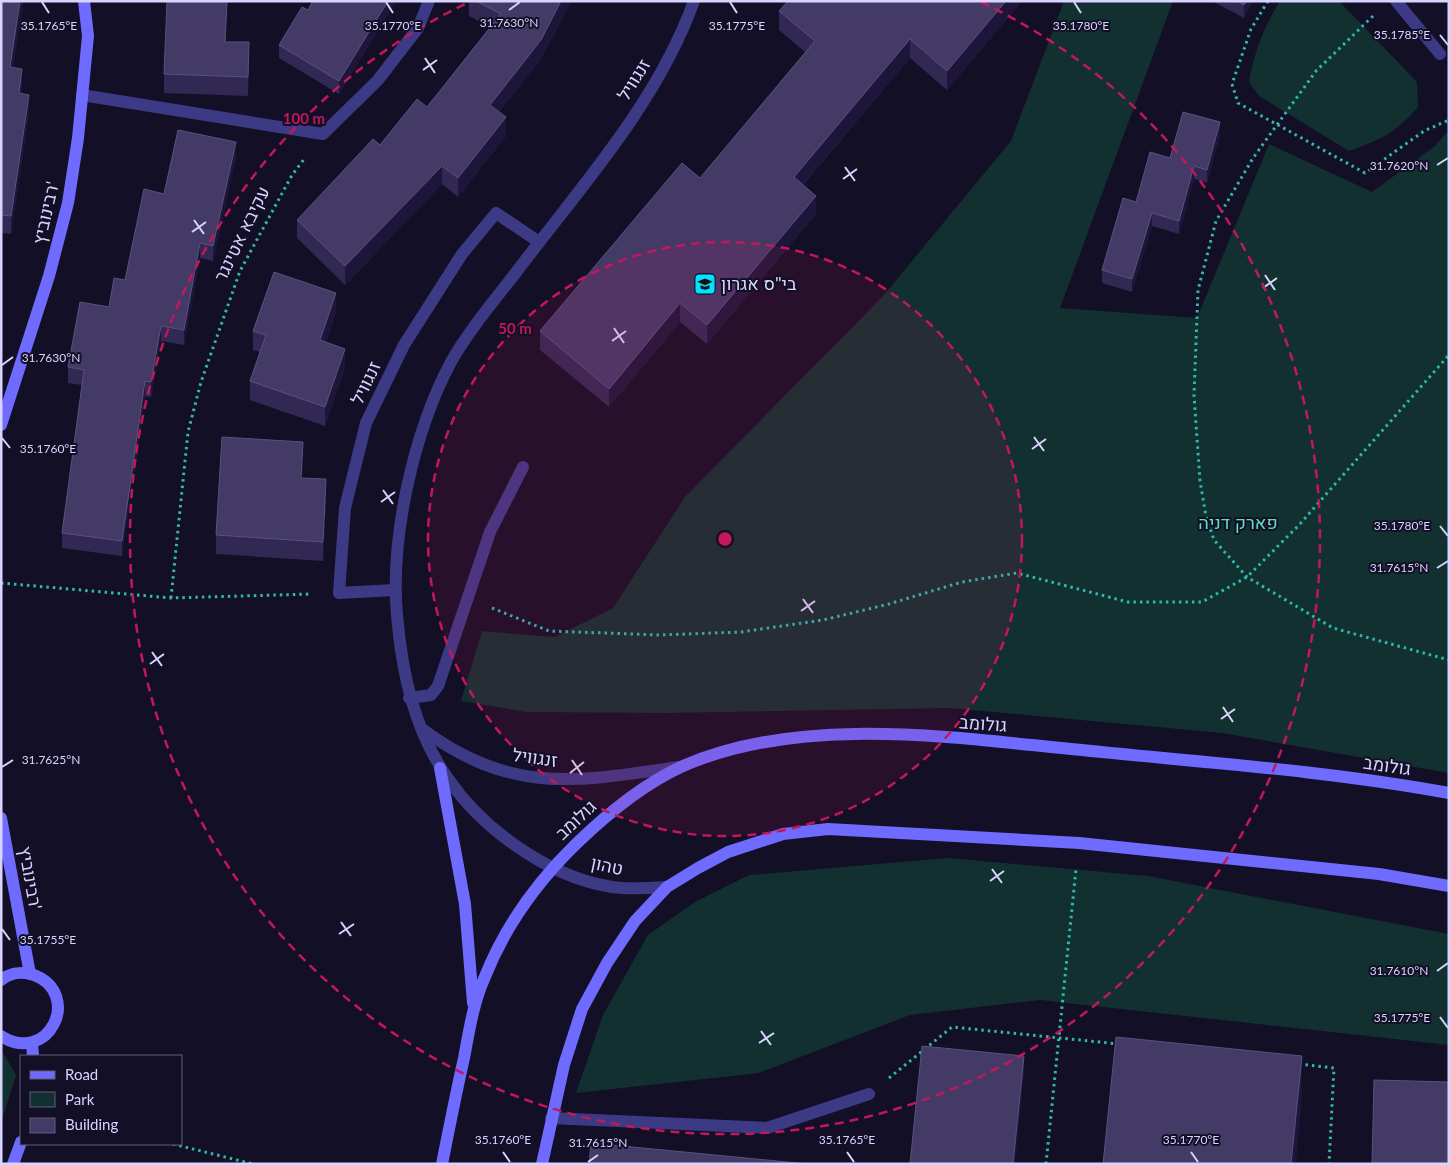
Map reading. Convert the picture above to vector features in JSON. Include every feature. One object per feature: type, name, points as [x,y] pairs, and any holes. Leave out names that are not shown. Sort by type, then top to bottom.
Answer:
[{"type":"main road","name":"רבינוביץ'","points":[[1,425],[49,276],[68,204],[88,36],[84,1]]},
{"type":"main road","name":"גולומב","points":[[552,867],[603,818],[635,794],[684,766],[739,747],[803,736],[876,734],[1013,743],[1387,782],[1449,794]]},
{"type":"main road","points":[[440,768],[465,904],[473,1012]]},
{"type":"main road","name":"רבינוביץ'","points":[[1,818],[30,974]]},
{"type":"main road","points":[[542,1164],[564,1064],[582,1009],[635,921],[667,887],[728,852],[783,834],[828,829],[1079,843],[1379,874],[1449,886]]},
{"type":"main road","points":[[442,1164],[473,1012],[484,979],[504,938],[532,893],[552,867]]},
{"type":"main road","points":[[1,980],[18,973],[30,974],[41,978],[50,985],[56,996],[58,1007],[52,1029],[32,1043],[21,1044],[1,1036]]},
{"type":"main road","points":[[32,1043],[33,1055]]},
{"type":"main road","points":[[12,1164],[20,1144]]},
{"type":"street","points":[[82,95],[323,134],[378,80],[418,28],[429,1]]},
{"type":"street","name":"זנגוויל","points":[[552,867],[520,849],[477,814],[440,768],[409,698],[400,652],[395,590],[406,496],[423,425],[452,361],[608,152],[655,82],[686,25],[694,1]]},
{"type":"street","points":[[1396,1],[1440,54]]},
{"type":"street","name":"זנגוויל","points":[[339,593],[345,508],[366,423],[404,345],[462,254],[496,214],[539,242]]},
{"type":"street","points":[[409,698],[431,695],[438,686],[490,532],[523,468]]},
{"type":"street","points":[[339,593],[395,590]]},
{"type":"street","name":"זנגוויל","points":[[422,728],[457,753],[491,769],[522,776],[589,780],[684,766]]},
{"type":"street","name":"טהון","points":[[552,867],[588,881],[621,888],[667,887]]},
{"type":"street","points":[[551,1118],[767,1128],[869,1094]]},
{"type":"path","points":[[1268,1],[1251,29],[1232,84],[1238,103],[1365,173],[1424,131],[1449,120]]},
{"type":"path","points":[[1373,15],[1316,71],[1253,158],[1216,221],[1198,290],[1194,395],[1200,481],[1206,516],[1214,540],[1247,577],[1332,628],[1449,660]]},
{"type":"path","name":"עקיבא אטינגר","points":[[171,598],[188,432],[201,382],[240,271],[292,175],[323,134]]},
{"type":"path","points":[[467,597],[549,631],[658,635],[741,632],[823,620],[889,604],[962,582],[1017,573],[1128,602],[1202,602],[1247,577],[1299,525],[1449,355]]},
{"type":"path","points":[[1444,361],[1449,365]]},
{"type":"path","points":[[1,583],[171,598],[339,593]]},
{"type":"path","points":[[1046,1164],[1079,843]]},
{"type":"path","points":[[869,1094],[952,1027],[1058,1036],[1127,1045]]},
{"type":"path","points":[[1294,1064],[1334,1068],[1329,1164]]},
{"type":"path","points":[[177,1145],[253,1164]]},
{"type":"green space","name":"פארק דניה","points":[[1064,1],[1173,1],[1060,308],[1197,318],[1269,144],[1372,192],[1435,146],[1449,130],[1449,773],[1222,733],[950,708],[667,713],[526,712],[461,701],[482,631],[555,637],[613,608],[685,497],[883,296],[1011,141]]},
{"type":"green space","points":[[1280,1],[1339,1],[1417,82],[1418,107],[1387,135],[1349,151],[1259,96],[1249,82],[1251,71],[1260,40]]},
{"type":"green space","points":[[948,858],[1148,876],[1449,934],[1449,1045],[1040,1000],[910,1015],[759,1073],[576,1093],[603,1015],[648,935],[695,902],[749,875]]},
{"type":"green space","points":[[1,1049],[16,1075],[1,1123]]},
{"type":"building","points":[[1,1],[20,1],[10,67],[22,69],[19,93],[29,95],[11,216],[1,215]]},
{"type":"building","points":[[167,1],[227,1],[225,42],[249,42],[248,77],[164,74]]},
{"type":"building","points":[[313,1],[388,1],[339,81],[279,45],[302,7],[308,10]]},
{"type":"building","points":[[476,1],[561,1],[541,40],[490,105],[506,117],[458,178],[442,166],[345,266],[297,220],[373,139],[380,145],[417,99],[427,107],[501,14]]},
{"type":"building","points":[[788,1],[1006,1],[947,71],[910,39],[794,177],[816,196],[707,325],[680,303],[609,389],[540,331],[682,163],[700,178],[815,41],[779,11]]},
{"type":"building","points":[[1237,1],[1247,1],[1244,5]]},
{"type":"building","points":[[1183,112],[1220,122],[1207,170],[1194,166],[1179,221],[1152,213],[1132,279],[1102,270],[1123,198],[1136,202],[1150,152],[1170,158]]},
{"type":"building","points":[[178,130],[236,142],[213,246],[200,243],[184,330],[161,326],[151,382],[145,381],[122,541],[62,533],[84,370],[68,367],[80,302],[109,307],[114,278],[125,280],[144,189],[164,194]]},
{"type":"building","points":[[274,272],[336,293],[320,340],[345,349],[325,407],[250,381],[266,335],[253,331]]},
{"type":"building","points":[[222,437],[303,442],[301,478],[326,479],[323,542],[216,535]]},
{"type":"building","points":[[1116,1037],[1302,1056],[1291,1164],[1103,1164]]},
{"type":"building","points":[[922,1046],[1024,1056],[1013,1164],[910,1164]]},
{"type":"building","points":[[1374,1080],[1449,1082],[1449,1164],[1372,1164]]},
{"type":"building","points":[[591,1143],[808,1164],[589,1164]]},
{"type":"place","name":"בי\"ס אגרון","points":[[705,284]]}]
